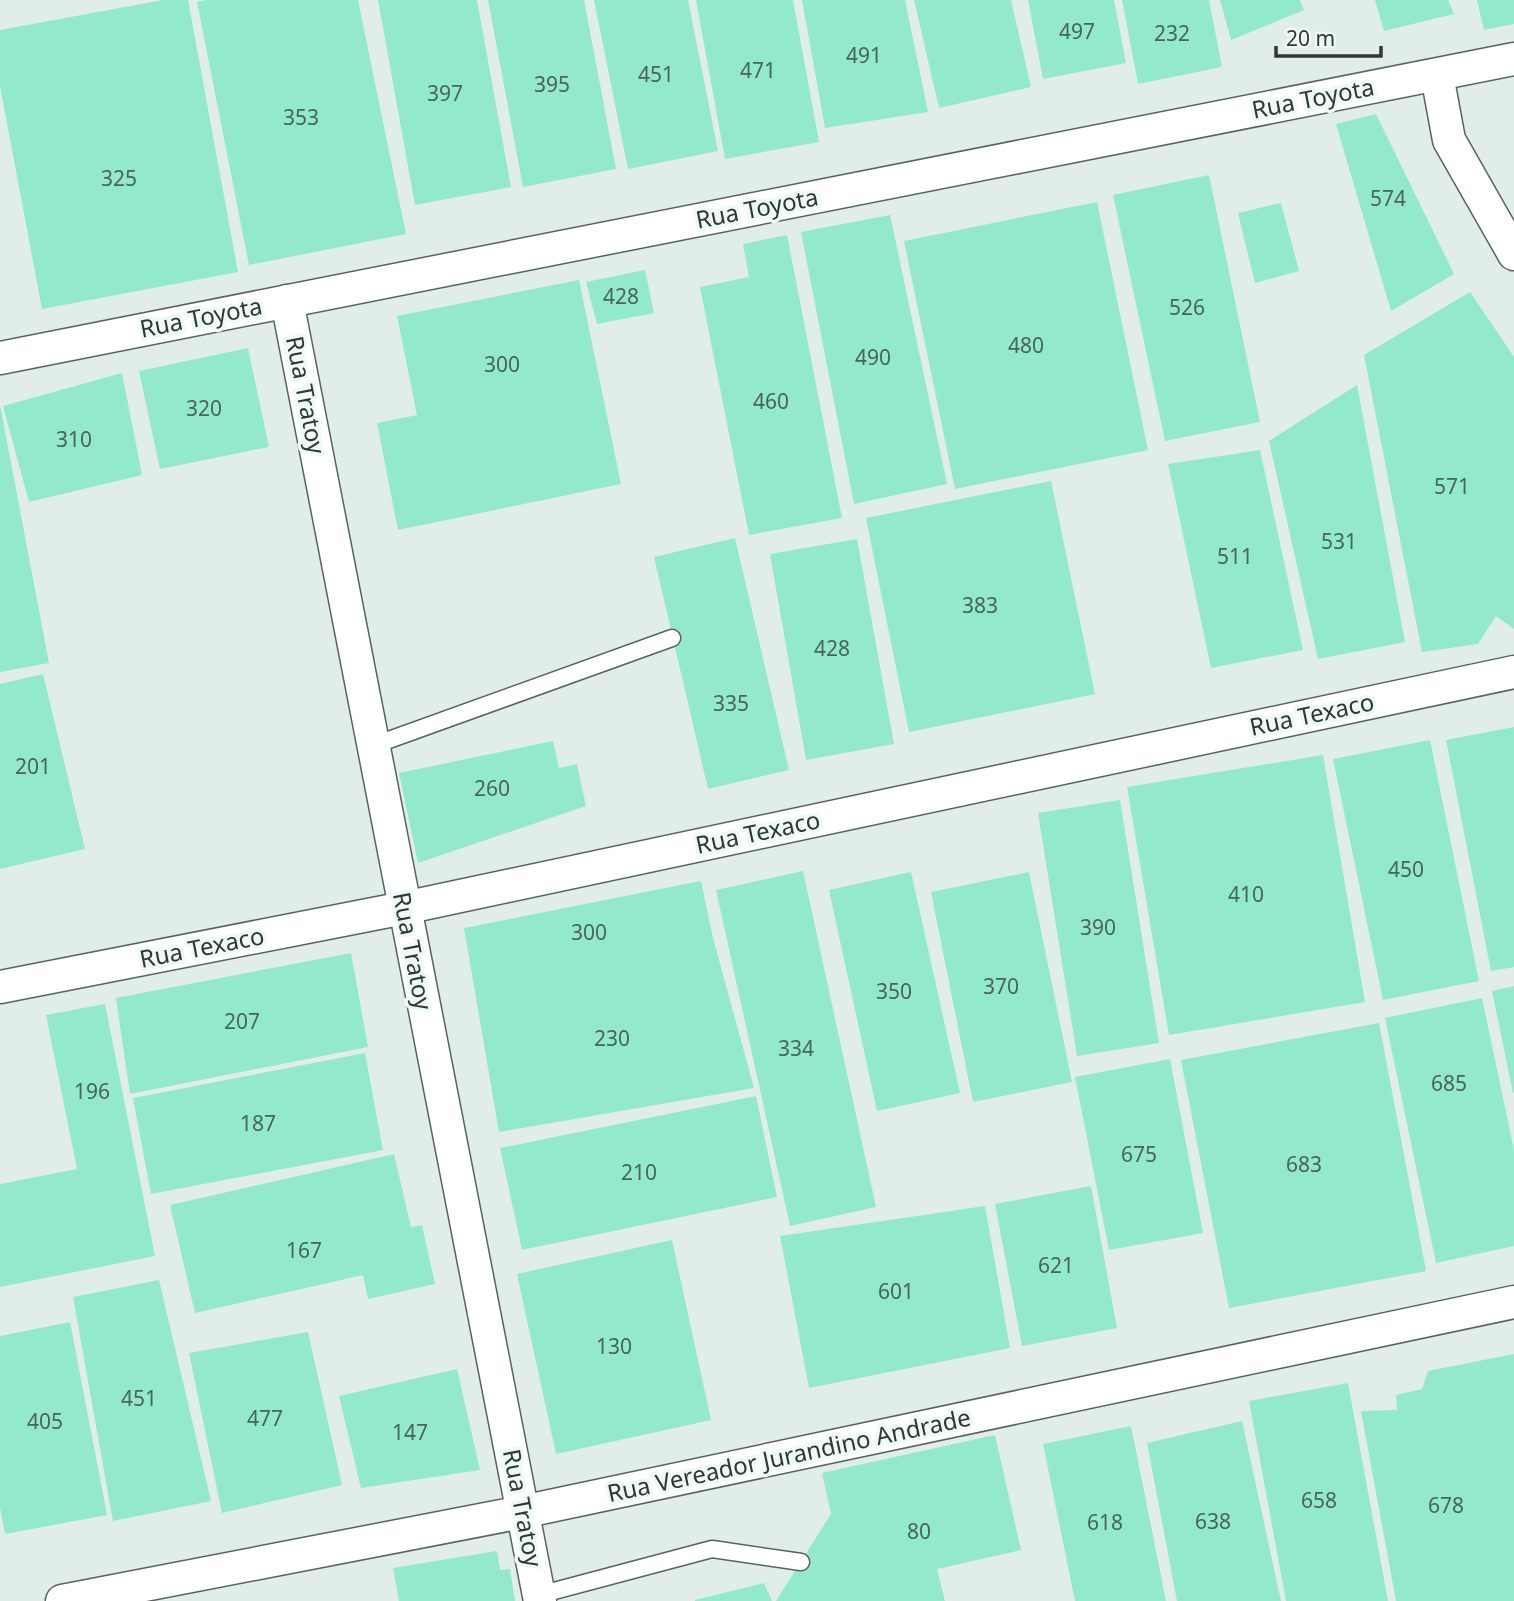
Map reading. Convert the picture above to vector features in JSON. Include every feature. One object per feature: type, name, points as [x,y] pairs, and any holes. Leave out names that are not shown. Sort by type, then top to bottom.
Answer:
[{"type":"street","name":"Rua Toyota","points":[[0,358],[1514,59]]},
{"type":"street","points":[[1437,75],[1449,140],[1514,254]]},
{"type":"street","name":"Rua Tratoy","points":[[287,301],[539,1598]]},
{"type":"street","name":"Rua Texaco","points":[[0,987],[404,908],[1514,672]]},
{"type":"street","name":"Rua Vereador Jurandino Andrade","points":[[62,1601],[522,1512],[1514,1302]]},
{"type":"lane","points":[[372,747],[672,638]]},
{"type":"lane","points":[[539,1598],[712,1549],[802,1562]]},
{"type":"building","points":[[163,0],[188,0],[238,272],[42,309],[0,86],[0,30]]},
{"type":"building","points":[[358,0],[406,234],[249,265],[197,2]]},
{"type":"building","points":[[378,0],[477,0],[511,187],[415,205]]},
{"type":"building","points":[[488,0],[584,0],[616,169],[523,187]]},
{"type":"building","points":[[594,0],[688,0],[718,151],[628,169]]},
{"type":"building","points":[[696,0],[793,0],[819,142],[725,159]]},
{"type":"building","points":[[802,0],[905,0],[928,112],[825,128]]},
{"type":"building","points":[[914,0],[1011,0],[1031,87],[939,108]]},
{"type":"building","points":[[1028,0],[1114,0],[1126,63],[1043,79]]},
{"type":"building","points":[[1122,0],[1209,0],[1222,67],[1138,84]]},
{"type":"building","points":[[1220,0],[1300,0],[1304,10],[1231,40]]},
{"type":"building","points":[[1375,0],[1448,0],[1454,14],[1384,31]]},
{"type":"building","points":[[1477,0],[1514,0],[1514,24],[1484,30]]},
{"type":"building","points":[[1376,114],[1454,274],[1391,311],[1336,124]]},
{"type":"building","points":[[1209,175],[1260,422],[1165,441],[1113,195]]},
{"type":"building","points":[[1097,202],[1148,450],[955,489],[904,241]]},
{"type":"building","points":[[1281,203],[1299,271],[1255,283],[1238,213]]},
{"type":"building","points":[[890,215],[947,484],[854,504],[801,232]]},
{"type":"building","points":[[787,235],[842,518],[749,535],[700,287],[749,277],[743,244]]},
{"type":"building","points":[[645,270],[654,313],[597,324],[586,282]]},
{"type":"building","points":[[579,280],[621,484],[398,530],[377,423],[417,415],[397,316]]},
{"type":"building","points":[[1470,292],[1514,357],[1514,629],[1496,616],[1478,644],[1422,652],[1364,355]]},
{"type":"building","points":[[248,348],[269,447],[160,469],[139,371]]},
{"type":"building","points":[[122,373],[142,475],[29,502],[3,406]]},
{"type":"building","points":[[1357,385],[1405,642],[1318,659],[1269,441]]},
{"type":"building","points":[[0,405],[49,663],[0,672]]},
{"type":"building","points":[[1260,450],[1303,650],[1211,668],[1168,464]]},
{"type":"building","points":[[1051,481],[1095,694],[909,732],[866,518]]},
{"type":"building","points":[[735,538],[789,770],[708,789],[654,557]]},
{"type":"building","points":[[857,539],[894,744],[806,760],[770,554]]},
{"type":"building","points":[[43,674],[85,849],[0,869],[0,684]]},
{"type":"building","points":[[1514,727],[1514,967],[1491,971],[1446,740]]},
{"type":"building","points":[[1430,740],[1479,981],[1383,1000],[1333,759]]},
{"type":"building","points":[[553,741],[559,768],[577,764],[586,806],[418,863],[399,773]]},
{"type":"building","points":[[1323,755],[1365,1002],[1169,1035],[1127,787]]},
{"type":"building","points":[[1120,800],[1159,1043],[1077,1056],[1038,813]]},
{"type":"building","points":[[803,871],[876,1207],[790,1226],[716,890]]},
{"type":"building","points":[[911,872],[960,1093],[877,1111],[829,890]]},
{"type":"building","points":[[1029,872],[1072,1082],[973,1102],[931,892]]},
{"type":"building","points":[[701,881],[713,938],[754,1088],[499,1132],[464,928]]},
{"type":"building","points":[[351,953],[368,1047],[130,1094],[116,998]]},
{"type":"building","points":[[1514,986],[1514,1093],[1513,1093],[1492,991]]},
{"type":"building","points":[[1482,998],[1514,1150],[1514,1246],[1436,1263],[1385,1018]]},
{"type":"building","points":[[105,1004],[155,1256],[0,1287],[0,1184],[77,1169],[46,1015]]},
{"type":"building","points":[[1379,1023],[1426,1271],[1229,1308],[1181,1060]]},
{"type":"building","points":[[365,1053],[383,1150],[151,1194],[133,1098]]},
{"type":"building","points":[[1170,1059],[1203,1233],[1109,1250],[1075,1077]]},
{"type":"building","points":[[756,1096],[777,1197],[522,1250],[500,1148]]},
{"type":"building","points":[[394,1154],[411,1227],[422,1225],[435,1284],[368,1299],[363,1275],[195,1313],[170,1205]]},
{"type":"building","points":[[1091,1186],[1117,1328],[1022,1346],[995,1204]]},
{"type":"building","points":[[985,1206],[1010,1348],[809,1388],[780,1236]]},
{"type":"building","points":[[672,1240],[711,1420],[556,1454],[517,1274]]},
{"type":"building","points":[[159,1280],[211,1501],[113,1521],[73,1297]]},
{"type":"building","points":[[70,1322],[107,1515],[5,1534],[0,1508],[0,1336]]},
{"type":"building","points":[[308,1332],[342,1485],[222,1513],[189,1353]]},
{"type":"building","points":[[1514,1354],[1514,1601],[1396,1601],[1361,1411],[1397,1410],[1396,1395],[1422,1389],[1428,1371]]},
{"type":"building","points":[[457,1369],[480,1470],[361,1488],[339,1396]]},
{"type":"building","points":[[1348,1383],[1388,1601],[1286,1601],[1249,1401]]},
{"type":"building","points":[[1242,1421],[1281,1601],[1177,1601],[1147,1443]]},
{"type":"building","points":[[1131,1426],[1166,1601],[1075,1601],[1043,1444]]},
{"type":"building","points":[[995,1435],[1021,1550],[937,1569],[945,1601],[776,1601],[831,1514],[822,1473]]},
{"type":"building","points":[[497,1551],[500,1570],[510,1569],[515,1601],[399,1601],[393,1568]]},
{"type":"building","points":[[764,1583],[772,1601],[695,1601],[695,1600]]}]
